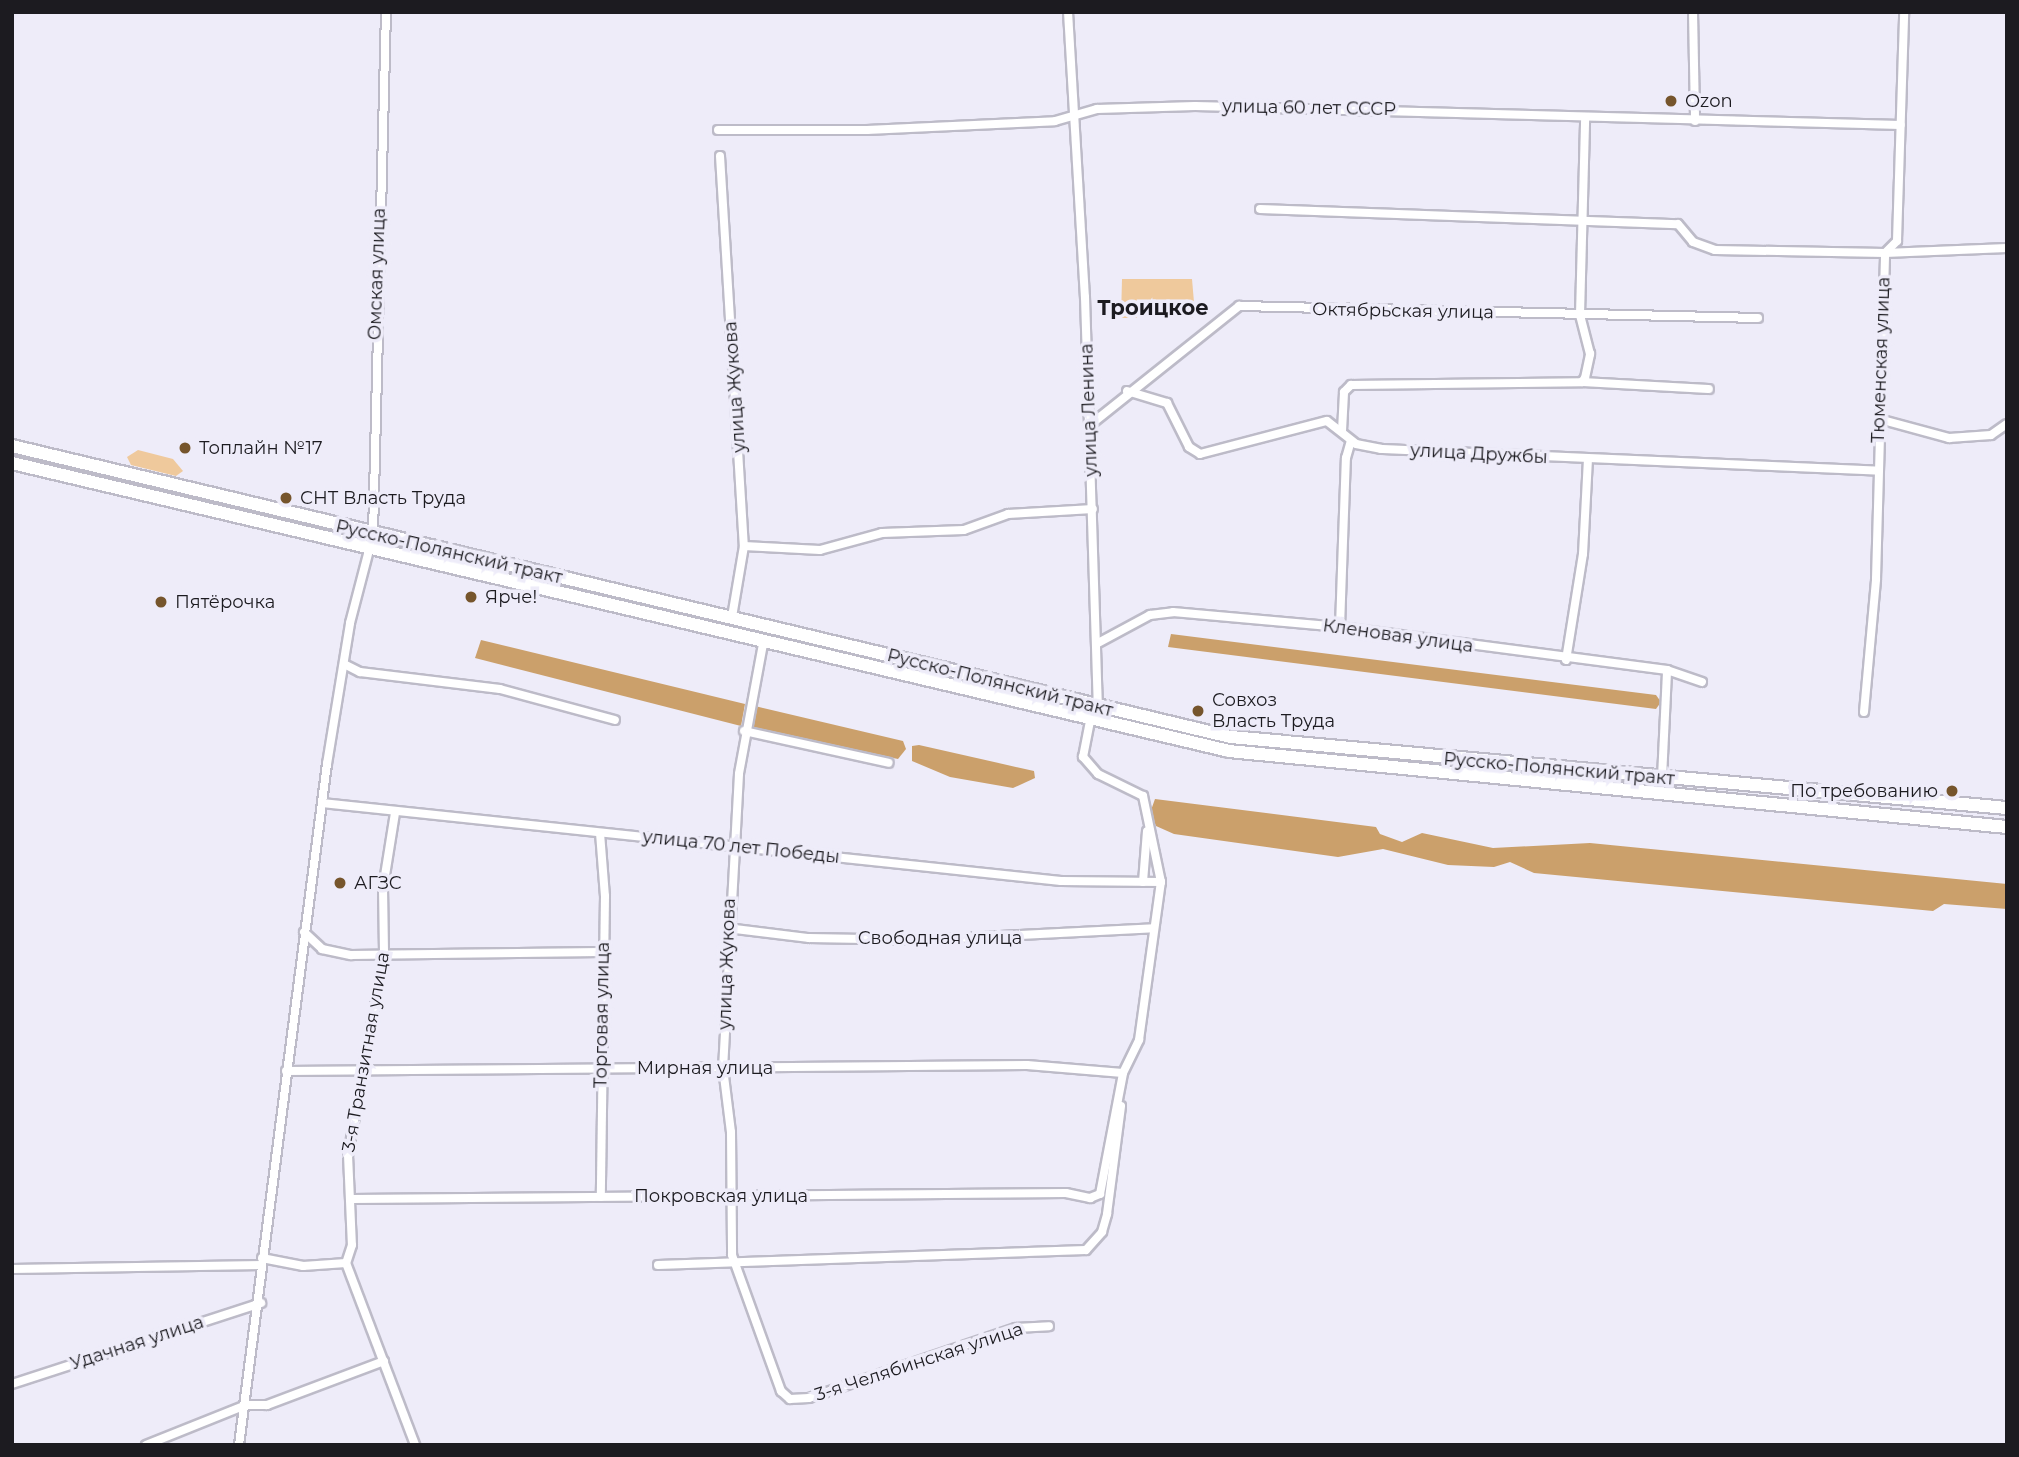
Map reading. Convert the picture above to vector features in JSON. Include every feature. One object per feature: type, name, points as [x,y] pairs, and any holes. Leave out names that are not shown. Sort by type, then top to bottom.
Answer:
[{"type":"main road","name":"Русско-Полянский тракт","points":[[12,446],[373,535],[732,617],[1098,707],[1275,743],[2007,808]]},
{"type":"main road","name":"Русско-Полянский тракт","points":[[12,463],[371,552],[1093,723],[1279,759],[2007,827]]},
{"type":"street","name":"Омская улица","points":[[239,1445],[261,1303],[262,1261],[322,803],[344,664],[373,535],[386,12]]},
{"type":"street","name":"улица Ленина","points":[[1068,12],[1076,116],[1098,643],[1098,707],[1083,757],[1098,774],[1136,789],[1143,796],[1147,828]]},
{"type":"street","points":[[1693,12],[1695,121]]},
{"type":"street","name":"Тюменская улица","points":[[1864,712],[1877,579],[1877,471],[1885,253],[1898,241],[1904,12]]},
{"type":"street","name":"улица 60 лет СССР","points":[[718,130],[867,130],[1076,116],[1097,109],[1352,107],[1585,118],[1901,125]]},
{"type":"street","points":[[1582,382],[1590,354],[1580,315],[1585,118]]},
{"type":"street","name":"улица Жукова","points":[[720,156],[744,546],[732,617]]},
{"type":"street","points":[[1260,209],[1678,224],[1693,242],[1715,250],[1885,253],[2007,248]]},
{"type":"street","name":"Октябрьская улица","points":[[1090,425],[1127,391],[1239,306],[1758,318]]},
{"type":"street","points":[[1342,431],[1344,392],[1351,385],[1582,382],[1709,388]]},
{"type":"street","points":[[1127,391],[1167,403],[1189,447],[1200,454],[1318,421],[1342,431],[1351,441],[1346,458],[1340,627]]},
{"type":"street","points":[[1879,419],[1949,438],[1991,435],[2007,424]]},
{"type":"street","name":"улица Дружбы","points":[[1351,441],[1381,449],[1877,471]]},
{"type":"street","points":[[1566,660],[1583,554],[1588,460]]},
{"type":"street","points":[[744,546],[820,550],[882,533],[964,530],[1008,514],[1093,509]]},
{"type":"street","name":"Кленовая улица","points":[[1098,643],[1160,612],[1340,627],[1566,660],[1667,670],[1702,682]]},
{"type":"street","name":"улица Жукова","points":[[763,645],[744,731],[733,846],[727,928],[723,1068],[734,1262],[781,1391],[790,1399]]},
{"type":"street","points":[[344,664],[360,673],[499,689],[615,720]]},
{"type":"street","points":[[1662,778],[1667,670]]},
{"type":"street","points":[[744,731],[889,763]]},
{"type":"street","name":"улица 70 лет Победы","points":[[322,803],[395,813],[1061,881],[1161,881]]},
{"type":"street","name":"3-я Транзитная улица","points":[[346,1262],[352,1245],[348,1155],[384,955],[383,888],[395,813]]},
{"type":"street","points":[[658,1265],[1086,1250],[1102,1232],[1107,1213],[1122,1126],[1120,1093],[1123,1073],[1139,1040],[1161,881],[1147,828]]},
{"type":"street","points":[[1143,882],[1147,828]]},
{"type":"street","name":"Торговая улица","points":[[600,833],[605,872],[601,952],[601,1197]]},
{"type":"street","name":"Свободная улица","points":[[727,928],[809,938],[921,940],[1154,928]]},
{"type":"street","points":[[304,932],[309,941],[334,953],[384,955],[601,952]]},
{"type":"street","name":"Мирная улица","points":[[286,1070],[1027,1065],[1123,1073]]},
{"type":"street","name":"Покровская улица","points":[[352,1199],[1066,1193],[1090,1198],[1102,1189],[1120,1093]]},
{"type":"street","points":[[12,1269],[262,1261],[303,1266],[346,1262],[415,1445]]},
{"type":"street","name":"Удачная улица","points":[[12,1384],[261,1303]]},
{"type":"street","name":"3-я Челябинская улица","points":[[790,1399],[1016,1328],[1049,1326]]},
{"type":"street","points":[[146,1445],[246,1405],[267,1405],[384,1361]]},
{"type":"shaded area","points":[[1122,279],[1192,279],[1195,314],[1192,318],[1121,318]]},
{"type":"shaded area","points":[[138,450],[173,459],[183,471],[176,476],[131,465],[127,457]]},
{"type":"shaded area","points":[[1171,634],[1656,695],[1661,702],[1656,709],[1168,647]]},
{"type":"shaded area","points":[[481,640],[745,704],[741,726],[475,658]]},
{"type":"shaded area","points":[[755,706],[903,741],[906,749],[898,759],[750,728]]},
{"type":"shaded area","points":[[919,745],[1034,771],[1035,778],[1013,788],[950,777],[912,761],[912,746]]},
{"type":"shaded area","points":[[1155,799],[1376,827],[1380,834],[1402,842],[1422,833],[1493,848],[1590,843],[2007,884],[2007,909],[1944,904],[1933,911],[1534,873],[1510,862],[1494,867],[1448,865],[1383,849],[1338,857],[1174,834],[1156,826],[1150,813]]},
{"type":"place","name":"Ozon","points":[[1671,101]]},
{"type":"place","name":"Топлайн №17","points":[[185,448]]},
{"type":"place","name":"СНТ Власть Труда","points":[[286,498]]},
{"type":"place","name":"Ярче!","points":[[471,597]]},
{"type":"place","name":"Пятёрочка","points":[[161,602]]},
{"type":"place","name":"Совхоз Власть Труда","points":[[1198,711]]},
{"type":"place","name":"По требованию","points":[[1952,791]]},
{"type":"place","name":"АГЗС","points":[[340,883]]},
{"type":"district","name":"Троицкое","points":[[1153,308]]}]
